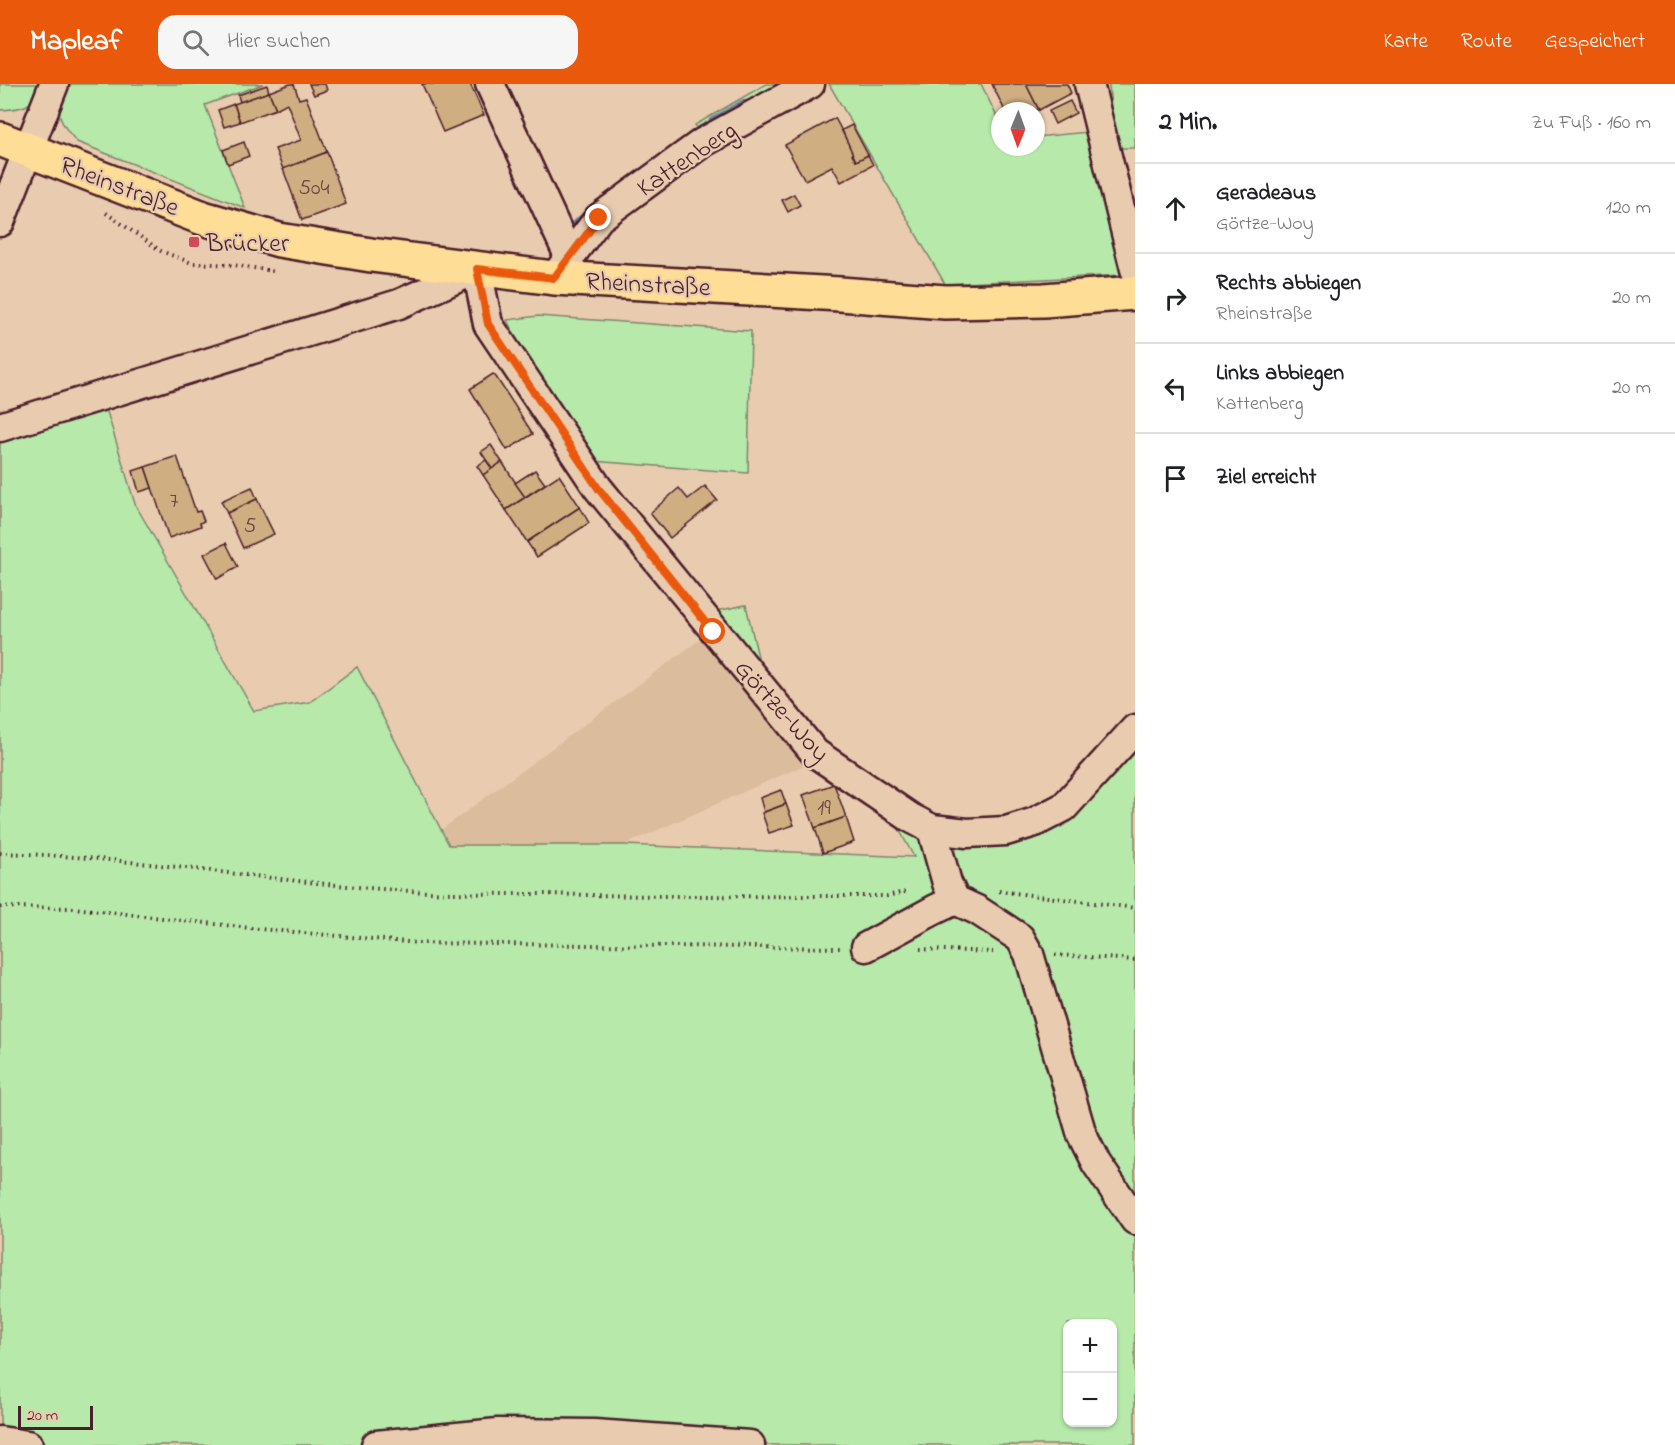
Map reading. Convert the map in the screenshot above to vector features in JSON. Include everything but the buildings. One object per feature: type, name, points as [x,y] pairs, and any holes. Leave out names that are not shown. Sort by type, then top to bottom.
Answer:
[{"type":"main road","name":"Rheinstraße","points":[[14,144],[203,218],[279,240],[371,255],[477,269],[562,267],[945,302],[1044,300],[1135,293]]},
{"type":"street","points":[[0,222],[14,144],[54,84]]},
{"type":"street","points":[[490,84],[562,267]]},
{"type":"street","name":"Kattenberg","points":[[562,267],[599,218],[702,143],[810,84]]},
{"type":"street","points":[[1089,84],[1135,269]]},
{"type":"street","points":[[0,427],[399,304],[477,269]]},
{"type":"street","name":"Görtze-Woy","points":[[477,269],[488,324],[598,488],[713,632],[814,753],[911,818],[932,829],[967,833],[1006,831],[1035,822],[1064,807],[1135,729]]},
{"type":"street","points":[[932,829],[951,892],[1020,938],[1029,954],[1082,1135],[1096,1163],[1135,1220]]},
{"type":"street","points":[[866,947],[934,910],[951,892]]},
{"type":"street","points":[[376,1445],[498,1433],[594,1434],[750,1445]]},
{"type":"street","points":[[0,1441],[28,1445]]},
{"type":"path","points":[[0,853],[109,860],[303,882],[429,892],[698,898],[888,896],[951,892]]},
{"type":"path","points":[[989,889],[1135,908]]},
{"type":"path","points":[[0,907],[74,908],[259,929],[418,943],[866,947]]},
{"type":"path","points":[[913,949],[1135,960]]},
{"type":"shaded area","points":[[706,635],[809,763],[624,845],[449,845],[441,830]]},
{"type":"green space","points":[[0,84],[43,84],[32,102],[15,109],[0,110]]},
{"type":"green space","points":[[67,84],[263,84],[205,105],[245,208],[77,142],[61,121],[59,109]]},
{"type":"green space","points":[[766,84],[788,84],[700,134],[695,125]]},
{"type":"green space","points":[[829,84],[981,84],[991,105],[991,156],[1045,156],[1045,136],[1088,132],[1114,226],[1122,275],[945,284]]},
{"type":"green space","points":[[1109,84],[1135,84],[1135,148],[1114,148]]},
{"type":"green space","points":[[538,316],[751,331],[748,473],[592,461],[532,371],[507,320]]},
{"type":"green space","points":[[105,405],[135,504],[254,711],[310,702],[357,667],[449,845],[624,845],[914,857],[894,820],[1011,842],[1062,826],[1135,743],[1135,1445],[0,1445],[0,438]]},
{"type":"green space","points":[[746,605],[762,674],[711,612]]},
{"type":"waterway","points":[[713,121],[744,103]]},
{"type":"waterway","points":[[565,232],[585,216]]},
{"type":"place","name":"Brücker","points":[[194,242]]},
{"type":"route","points":[[599,218],[554,278],[477,269],[488,324],[598,488],[713,632]]}]
